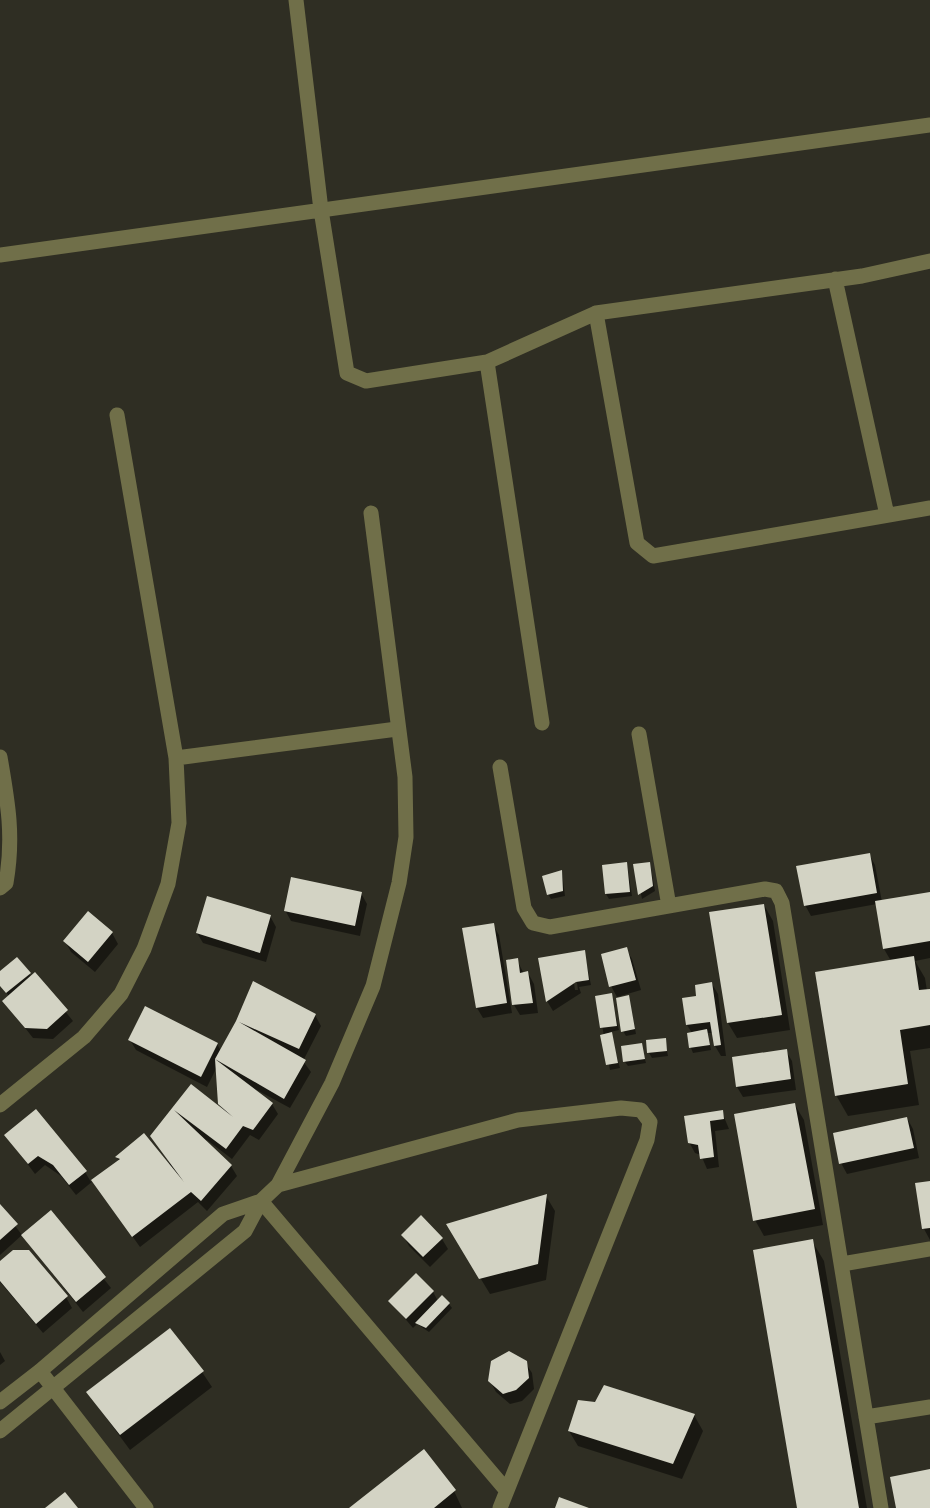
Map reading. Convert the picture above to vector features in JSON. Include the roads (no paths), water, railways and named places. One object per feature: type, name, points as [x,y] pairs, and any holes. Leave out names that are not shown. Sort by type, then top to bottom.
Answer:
[{"type":"street","points":[[296,0],[321,210],[347,373],[366,381],[487,362],[596,313],[835,279],[930,261]]},
{"type":"street","points":[[0,255],[930,125]]},
{"type":"street","points":[[835,279],[886,515]]},
{"type":"street","points":[[596,313],[637,543],[653,556],[930,508]]},
{"type":"street","points":[[487,362],[542,723]]},
{"type":"street","points":[[0,1105],[84,1037],[121,994],[144,949],[168,884],[179,823],[176,758],[117,416]]},
{"type":"street","points":[[0,1431],[245,1232],[261,1201],[278,1185],[332,1083],[373,986],[399,883],[406,837],[405,777],[397,729],[371,513]]},
{"type":"street","points":[[176,758],[397,729]]},
{"type":"street","points":[[639,734],[669,906]]},
{"type":"street","points":[[0,757],[12,824],[11,857],[6,884],[0,888]]},
{"type":"street","points":[[500,767],[524,908],[533,923],[550,927],[765,890],[776,891],[782,903],[843,1264],[881,1508]]},
{"type":"street","points":[[278,1185],[518,1120],[621,1108],[641,1110],[650,1122],[647,1140],[500,1508]]},
{"type":"street","points":[[0,1402],[40,1371],[223,1214],[261,1201]]},
{"type":"street","points":[[261,1201],[506,1490]]},
{"type":"street","points":[[843,1264],[930,1249]]},
{"type":"street","points":[[40,1371],[146,1508]]},
{"type":"street","points":[[866,1417],[930,1407]]}]
